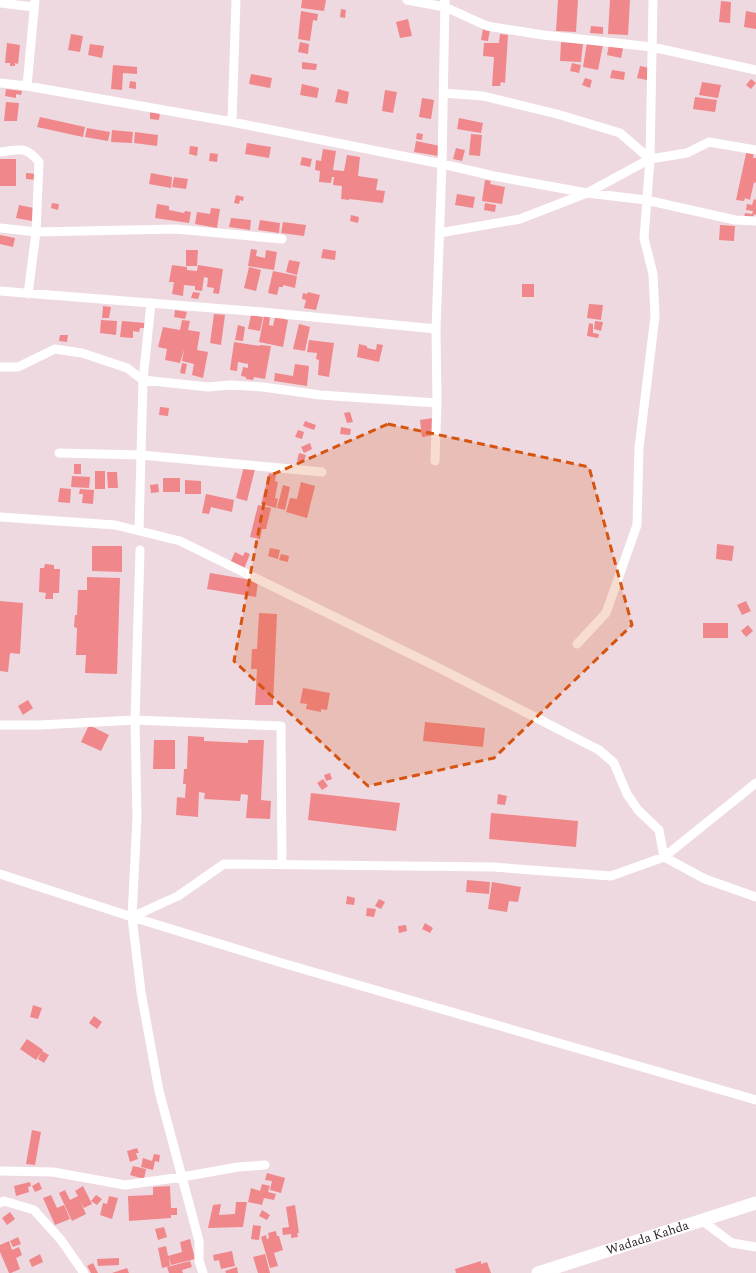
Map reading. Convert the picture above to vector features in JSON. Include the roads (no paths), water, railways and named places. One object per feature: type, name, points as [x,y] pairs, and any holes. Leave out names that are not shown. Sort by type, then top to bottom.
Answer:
[{"type":"main road","name":"Wadada Kahda","points":[[538,1273],[756,1202]]},
{"type":"street","points":[[232,122],[236,0]]},
{"type":"street","points":[[407,0],[445,3],[487,26],[543,35],[652,47],[756,70]]},
{"type":"street","points":[[578,644],[606,613],[637,525],[639,448],[655,316],[654,274],[644,238],[650,159],[653,0]]},
{"type":"street","points":[[0,3],[34,3],[28,86]]},
{"type":"street","points":[[435,461],[437,403],[436,329],[442,164],[445,3]]},
{"type":"street","points":[[0,83],[28,86],[232,122],[442,164],[494,176],[587,193],[646,200],[735,220],[756,221]]},
{"type":"street","points":[[443,92],[483,96],[557,114],[620,133],[650,159]]},
{"type":"street","points":[[439,233],[520,219],[587,193],[650,159],[687,153],[709,142],[756,150]]},
{"type":"street","points":[[0,152],[26,150],[33,154],[39,162],[36,232],[28,294]]},
{"type":"street","points":[[0,228],[36,232],[176,229],[282,239]]},
{"type":"street","points":[[0,291],[262,312],[436,329]]},
{"type":"street","points":[[139,530],[143,380],[151,303]]},
{"type":"street","points":[[0,367],[18,367],[55,349],[82,353],[127,368],[143,380],[208,387],[230,385],[263,387],[320,396],[437,403]]},
{"type":"street","points":[[59,453],[141,455],[322,472]]},
{"type":"street","points":[[0,517],[115,525],[180,541],[443,670],[599,750],[614,763],[627,794],[638,810],[659,830],[664,858]]},
{"type":"street","points":[[140,550],[135,720],[137,817],[132,917],[141,992],[159,1092],[199,1241],[199,1261],[203,1273]]},
{"type":"street","points":[[0,725],[40,725],[135,720],[281,726],[282,864]]},
{"type":"street","points":[[132,917],[178,896],[224,864],[493,867],[611,876],[664,858],[756,782]]},
{"type":"street","points":[[664,858],[706,879],[756,897]]},
{"type":"street","points":[[0,874],[132,917],[282,963],[756,1100]]},
{"type":"street","points":[[0,1172],[53,1172],[125,1185],[238,1167],[265,1165]]},
{"type":"street","points":[[0,1202],[4,1201],[34,1210],[60,1240],[84,1273]]},
{"type":"street","points":[[701,1220],[732,1243],[756,1247]]}]
